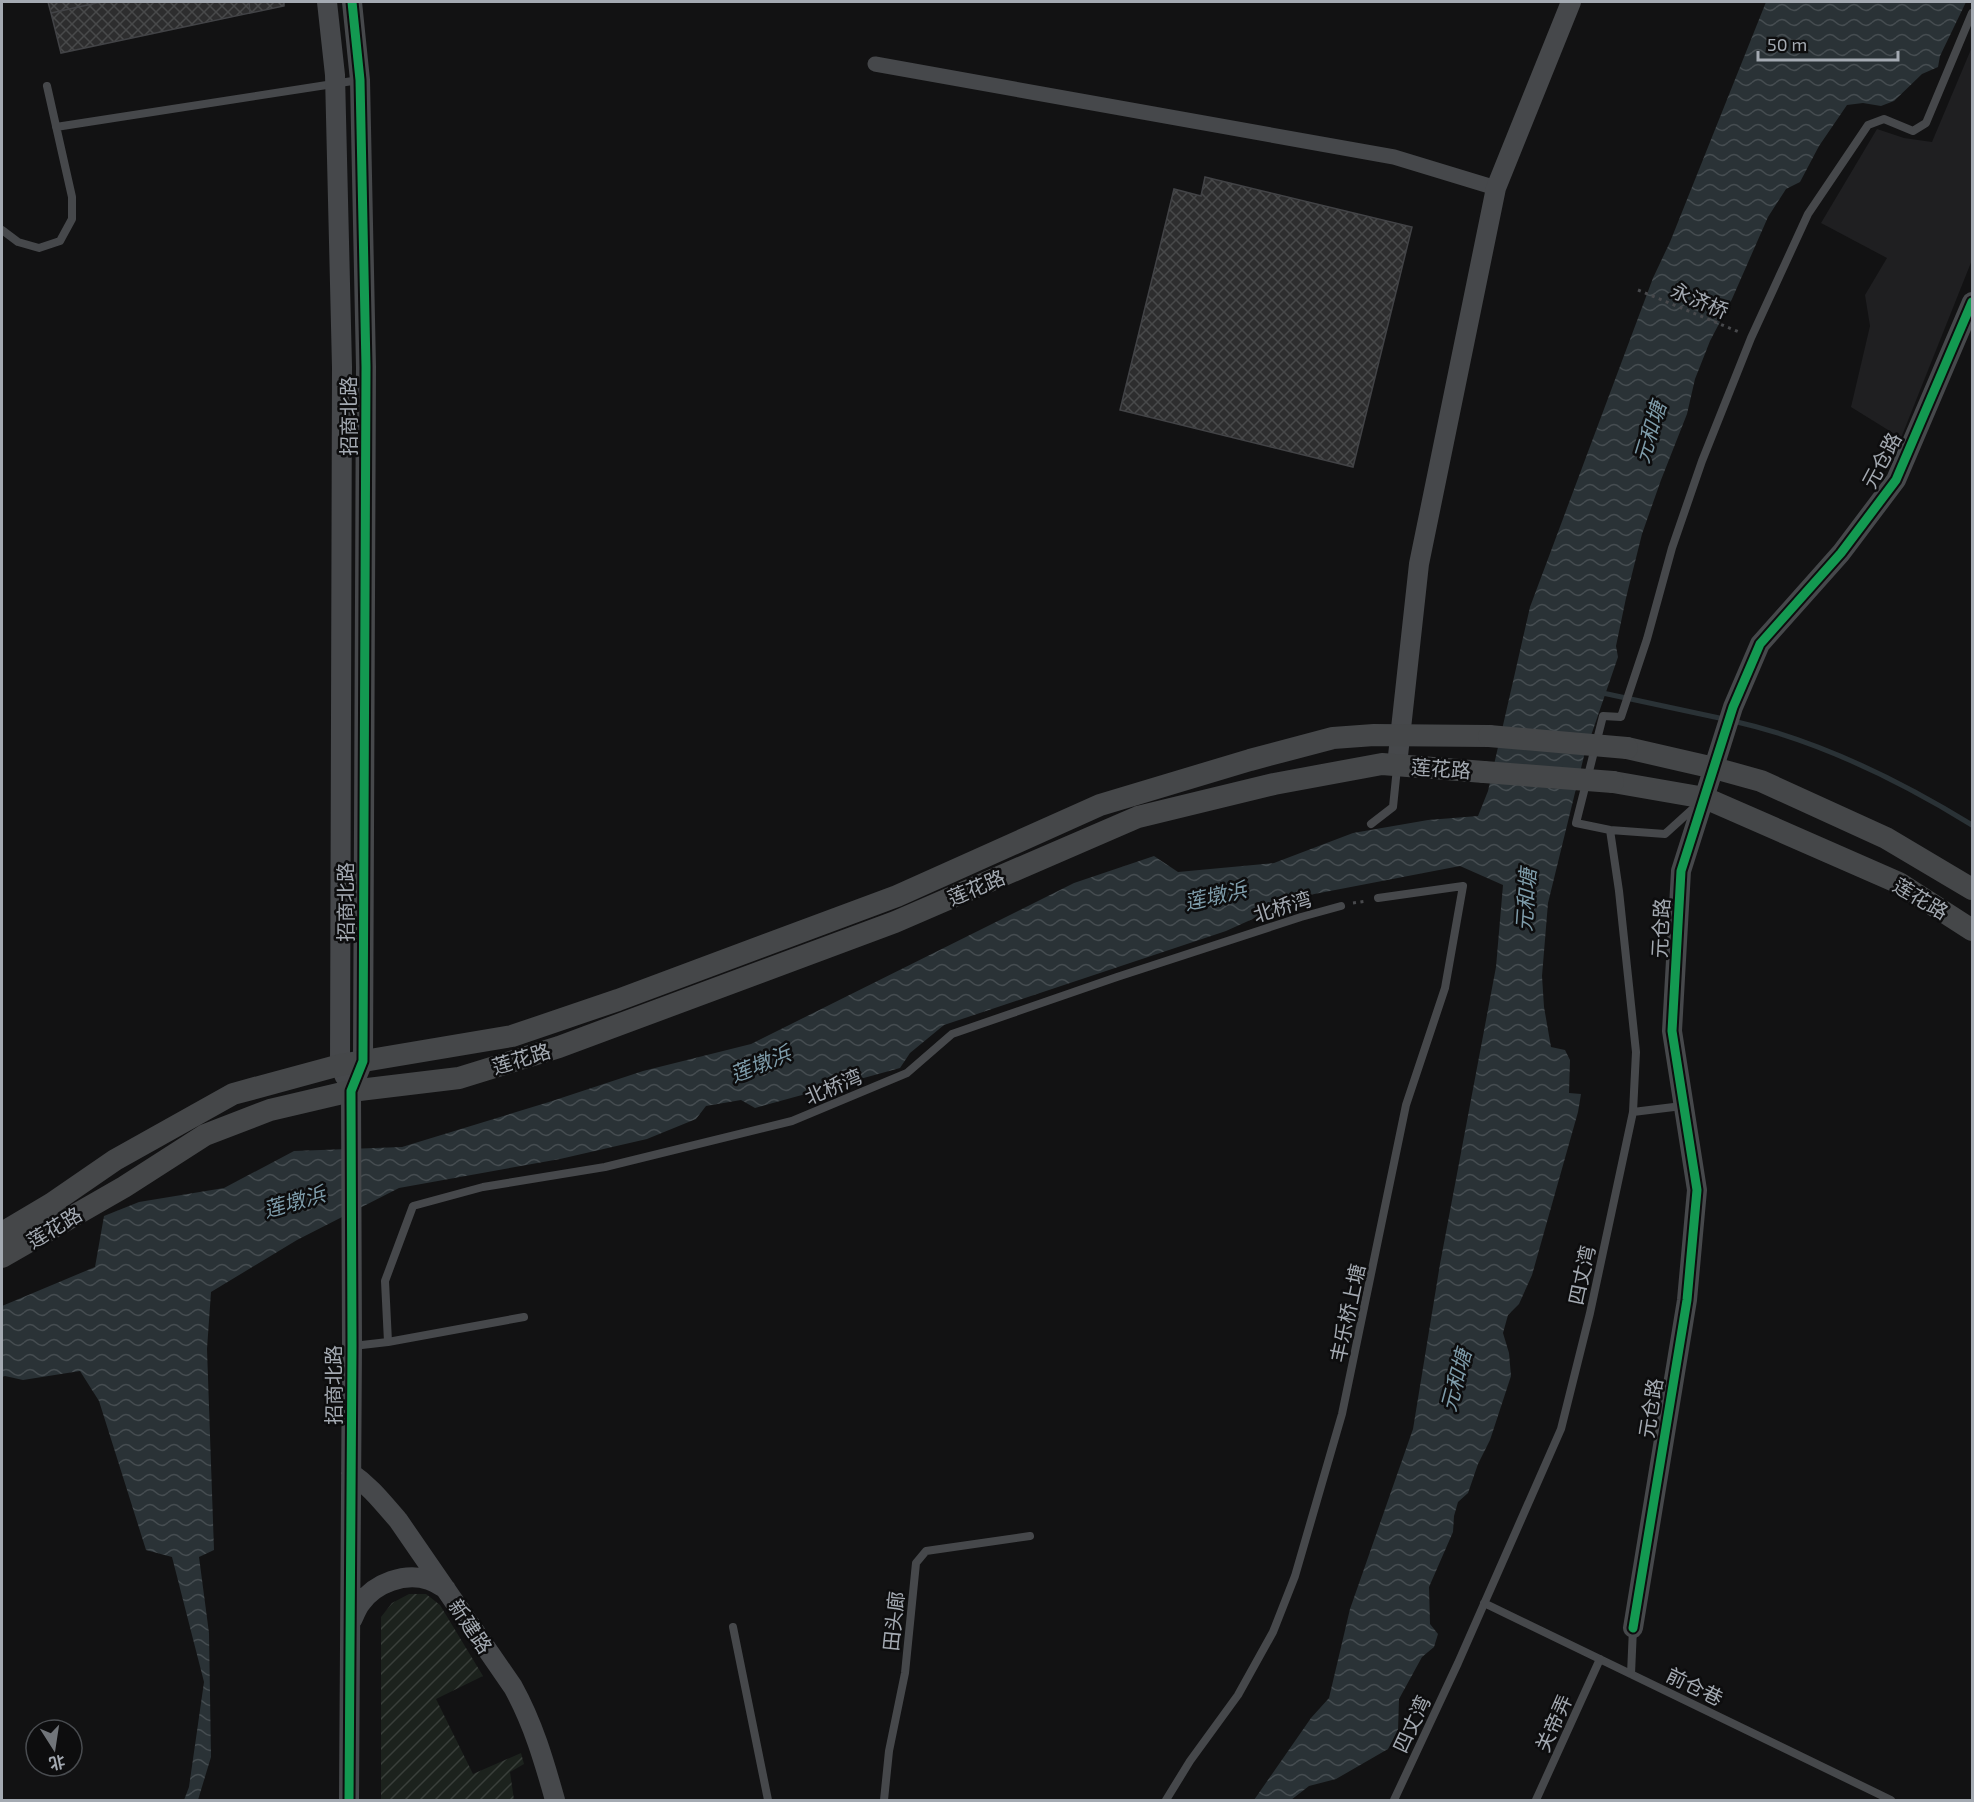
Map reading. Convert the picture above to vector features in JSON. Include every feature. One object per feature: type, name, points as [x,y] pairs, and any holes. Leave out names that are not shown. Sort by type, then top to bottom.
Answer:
[{"type":"main road","name":"莲花路","points":[[2,1233],[51,1204],[115,1160],[233,1094],[340,1065],[512,1036],[897,896],[1089,810],[1238,763],[1334,738],[1374,735],[1489,736],[1627,748],[1714,768],[1761,781],[1886,838],[1972,889]]},
{"type":"main road","name":"莲花路","points":[[2,1257],[124,1187],[205,1135],[270,1110],[351,1091],[459,1078],[559,1047],[895,922],[1138,817],[1274,784],[1382,764],[1613,782],[1705,798],[1899,883],[1972,930]]},
{"type":"street","name":"招商北路","points":[[327,2],[335,83],[342,367],[340,1065],[351,1091]]},
{"type":"street","name":"招商北路","points":[[349,1800],[351,1091],[363,1061],[366,367],[360,80],[351,2]]},
{"type":"street","points":[[1397,765],[1419,564],[1496,188],[1571,2]]},
{"type":"street","points":[[875,64],[1394,157],[1496,188]]},
{"type":"street","name":"元仓路","points":[[1633,1628],[1685,1311],[1697,1190],[1672,1030],[1681,871],[1732,707],[1760,644],[1841,553],[1896,480],[1972,302]]},
{"type":"street","name":"新建路","points":[[351,1473],[364,1481],[398,1520],[513,1687],[525,1708],[540,1746],[555,1800]]},
{"type":"street","points":[[351,1622],[360,1603],[372,1591],[387,1583],[411,1577],[429,1580],[446,1589]]},
{"type":"lane","points":[[1705,798],[1665,834],[1610,830],[1576,824],[1604,716],[1621,717],[1672,548],[1702,461],[1751,338],[1808,214],[1868,125],[1884,119],[1913,131],[1926,123],[1972,13]]},
{"type":"lane","points":[[56,128],[360,80]]},
{"type":"lane","points":[[2,230],[18,242],[39,248],[60,241],[72,219],[72,197],[47,86]]},
{"type":"lane","points":[[1371,824],[1393,807],[1397,765]]},
{"type":"lane","name":"四丈湾","points":[[1394,1800],[1561,1429],[1590,1313],[1633,1112],[1636,1052],[1619,891],[1610,830]]},
{"type":"lane","name":"丰乐桥上塘","points":[[1166,1800],[1190,1761],[1244,1684],[1273,1632],[1295,1576],[1342,1414],[1406,1105],[1445,988],[1463,886],[1378,898]]},
{"type":"lane","name":"北桥湾","points":[[388,1342],[385,1281],[413,1206],[483,1187],[605,1167],[792,1121],[908,1073],[952,1034],[1117,977],[1341,906]]},
{"type":"lane","points":[[1633,1112],[1684,1106]]},
{"type":"lane","points":[[352,1346],[388,1342],[524,1317]]},
{"type":"lane","name":"田头廊","points":[[884,1800],[890,1750],[905,1673],[916,1563],[926,1551],[1030,1536]]},
{"type":"lane","name":"前仓巷","points":[[1484,1603],[1891,1800]]},
{"type":"lane","points":[[733,1627],[768,1800]]},
{"type":"lane","name":"元仓路","points":[[1631,1674],[1633,1628]]},
{"type":"lane","name":"关帝弄","points":[[1536,1800],[1600,1659]]},
{"type":"shaded area","points":[[1972,47],[1972,260],[1901,438],[1851,407],[1870,326],[1865,295],[1887,258],[1821,223],[1877,129],[1904,138],[1932,142]]},
{"type":"shaded area","points":[[409,1594],[426,1594],[440,1605],[483,1676],[436,1699],[473,1774],[521,1753],[524,1764],[510,1772],[514,1800],[381,1800],[381,1617],[392,1603]]},
{"type":"water","points":[[1766,2],[1966,2],[1940,56],[1938,67],[1922,74],[1894,101],[1881,106],[1863,103],[1847,105],[1819,146],[1800,182],[1786,189],[1768,217],[1732,299],[1710,341],[1695,379],[1687,414],[1642,534],[1616,646],[1618,657],[1584,756],[1548,903],[1542,976],[1544,1007],[1551,1047],[1565,1050],[1570,1060],[1569,1093],[1581,1094],[1578,1112],[1532,1275],[1519,1304],[1508,1315],[1503,1333],[1509,1353],[1511,1376],[1490,1440],[1478,1464],[1468,1493],[1458,1502],[1453,1532],[1429,1587],[1430,1624],[1438,1634],[1434,1647],[1422,1657],[1399,1699],[1398,1731],[1388,1749],[1336,1779],[1309,1786],[1291,1800],[1254,1800],[1311,1718],[1329,1698],[1350,1609],[1413,1429],[1440,1264],[1496,967],[1503,885],[1460,866],[1304,896],[1226,931],[944,1025],[910,1053],[900,1068],[755,1108],[741,1100],[706,1106],[696,1119],[647,1139],[560,1159],[399,1188],[297,1240],[211,1292],[207,1349],[214,1550],[199,1557],[209,1633],[211,1757],[198,1800],[184,1800],[189,1787],[204,1682],[172,1557],[146,1550],[99,1401],[80,1371],[23,1380],[2,1377],[2,1306],[95,1267],[104,1216],[139,1202],[224,1188],[294,1151],[402,1147],[643,1071],[751,1044],[1074,883],[1154,856],[1178,872],[1274,863],[1353,833],[1428,820],[1478,816],[1488,791],[1530,607],[1653,278],[1670,242]]},
{"type":"building","points":[[48,2],[101,2],[51,13]]},
{"type":"building","points":[[101,2],[249,2],[250,13],[61,53],[51,13]]},
{"type":"building","points":[[249,2],[284,2],[284,6],[250,13]]},
{"type":"building","points":[[1205,177],[1412,227],[1353,467],[1120,410],[1174,189],[1201,196]]},
{"type":"waterway","points":[[1598,692],[1724,719]]},
{"type":"waterway","points":[[1733,721],[1796,739],[1857,763],[1916,792],[1972,825]]},
{"type":"cycle path","points":[[349,1800],[351,1091],[363,1061],[366,367],[360,80],[352,2]]},
{"type":"cycle path","points":[[1633,1628],[1687,1300],[1697,1190],[1672,1031],[1681,871],[1733,707],[1760,644],[1841,553],[1896,480],[1972,302]]},
{"type":"water label","name":"元和塘","points":[[1649,432]]},
{"type":"water label","name":"莲墩浜","points":[[1215,895]]},
{"type":"water label","name":"元和塘","points":[[1525,900]]},
{"type":"water label","name":"莲墩浜","points":[[760,1063]]},
{"type":"water label","name":"莲墩浜","points":[[294,1201]]},
{"type":"water label","name":"元和塘","points":[[1455,1380]]}]
